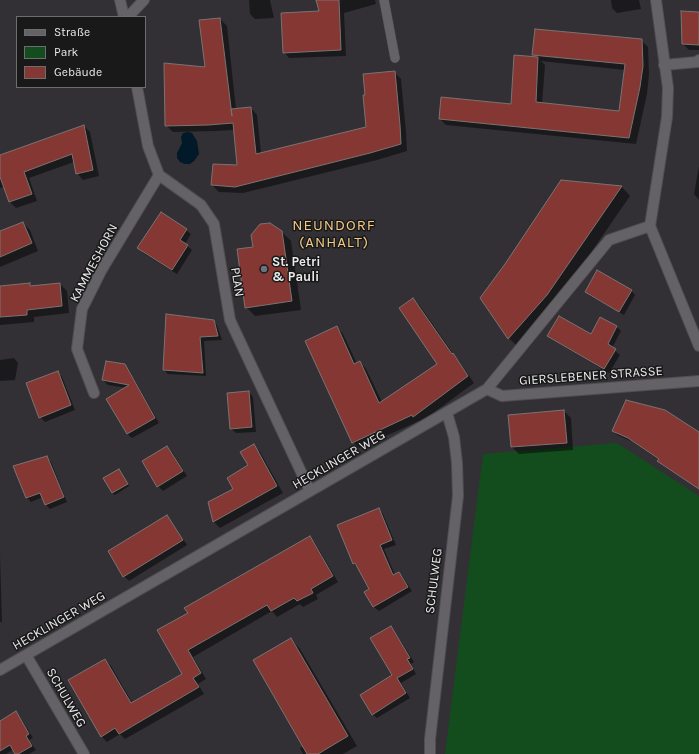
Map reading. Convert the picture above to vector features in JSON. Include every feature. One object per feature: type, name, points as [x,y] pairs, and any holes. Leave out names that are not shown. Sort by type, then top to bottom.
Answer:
[{"type":"street","points":[[120,0],[124,16]]},
{"type":"street","points":[[129,16],[144,0]]},
{"type":"street","points":[[656,0],[668,88],[667,117],[650,226],[699,346]]},
{"type":"street","points":[[664,65],[697,62],[699,60]]},
{"type":"street","points":[[137,88],[148,146],[159,175]]},
{"type":"street","name":"KAMMESHORN","points":[[94,393],[77,349],[82,309],[101,271],[159,175]]},
{"type":"street","name":"PLAN","points":[[159,175],[201,205],[214,224],[230,320],[310,491]]},
{"type":"street","name":"HECKLINGER WEG","points":[[0,670],[487,389],[609,240],[650,226]]},
{"type":"street","name":"GIERSLEBENER STRASSE","points":[[487,389],[502,396],[699,381]]},
{"type":"street","name":"SCHULWEG","points":[[430,754],[430,731],[458,496],[457,463],[454,437],[447,413]]},
{"type":"street","name":"SCHULWEG","points":[[26,655],[84,754]]},
{"type":"lane","points":[[384,0],[395,58]]},
{"type":"green space","points":[[617,443],[699,496],[699,754],[445,754],[483,454]]},
{"type":"water","points":[[183,133],[192,133],[197,141],[199,154],[190,164],[185,164],[180,162],[177,158],[177,153],[182,143],[181,137]]},
{"type":"building","points":[[316,0],[339,0],[341,50],[283,53],[281,13],[319,11]]},
{"type":"building","points":[[681,11],[699,12],[699,45],[682,44]]},
{"type":"building","points":[[220,18],[231,109],[251,107],[256,154],[366,127],[363,74],[395,71],[401,144],[235,187],[211,185],[213,164],[237,165],[233,123],[165,126],[164,63],[205,67],[199,20]]},
{"type":"building","points":[[535,29],[642,39],[643,66],[629,138],[439,119],[441,97],[511,104],[514,55],[538,57],[536,102],[619,111],[625,64],[532,55]]},
{"type":"building","points":[[84,125],[93,170],[76,174],[72,154],[24,172],[32,194],[9,202],[0,177],[0,155]]},
{"type":"building","points":[[561,180],[622,186],[547,295],[508,339],[480,298],[505,264]]},
{"type":"building","points":[[161,212],[187,229],[180,240],[188,245],[172,270],[137,248]]},
{"type":"building","points":[[23,222],[32,243],[0,257],[0,231]]},
{"type":"building","name":"St. Petri & Pauli","points":[[270,223],[282,231],[292,301],[245,308],[237,249],[253,247],[251,235],[260,224]]},
{"type":"building","points":[[597,270],[632,290],[619,312],[585,292]]},
{"type":"building","points":[[30,283],[30,286],[60,283],[62,306],[27,310],[27,315],[0,317],[0,286]]},
{"type":"building","points":[[413,298],[468,376],[413,417],[412,415],[352,443],[305,341],[337,326],[354,364],[360,361],[379,403],[437,364],[399,308]]},
{"type":"building","points":[[166,314],[214,320],[218,336],[200,337],[203,373],[163,370]]},
{"type":"building","points":[[559,316],[591,334],[600,317],[617,326],[608,344],[616,349],[604,369],[547,336]]},
{"type":"building","points":[[106,361],[125,364],[155,418],[127,434],[106,399],[129,385],[102,380]]},
{"type":"building","points":[[58,371],[71,405],[39,418],[26,383]]},
{"type":"building","points":[[249,391],[252,427],[230,429],[227,393]]},
{"type":"building","points":[[626,400],[665,410],[699,432],[699,489],[657,461],[659,459],[628,438],[612,431]]},
{"type":"building","points":[[564,410],[567,443],[511,447],[508,415]]},
{"type":"building","points":[[254,444],[277,486],[213,522],[208,502],[233,489],[227,478],[248,465],[240,452]]},
{"type":"building","points":[[167,446],[183,471],[157,487],[142,461]]},
{"type":"building","points":[[47,456],[64,497],[45,505],[40,493],[26,498],[13,466]]},
{"type":"building","points":[[119,469],[128,484],[112,493],[103,478]]},
{"type":"building","points":[[379,508],[392,540],[380,545],[393,575],[399,572],[408,587],[373,607],[364,592],[369,589],[355,563],[353,564],[337,525]]},
{"type":"building","points":[[167,515],[183,540],[123,577],[108,551]]},
{"type":"building","points":[[310,536],[333,576],[311,589],[313,593],[297,601],[294,598],[271,611],[267,605],[188,650],[201,673],[193,678],[199,687],[119,734],[115,728],[101,737],[68,680],[105,659],[131,703],[182,674],[157,630],[188,613],[184,608]]},
{"type":"building","points":[[391,626],[410,658],[407,659],[413,669],[397,678],[406,693],[372,715],[360,695],[392,675],[370,638]]},
{"type":"building","points":[[291,638],[348,736],[318,754],[307,754],[253,660]]},
{"type":"building","points":[[16,711],[29,734],[26,736],[32,746],[18,754],[15,754],[10,745],[0,751],[0,721]]},
{"type":"place","name":"St. Petri & Pauli","points":[[264,269]]},
{"type":"district","name":"NEUNDORF (ANHALT)","points":[[334,234]]}]
